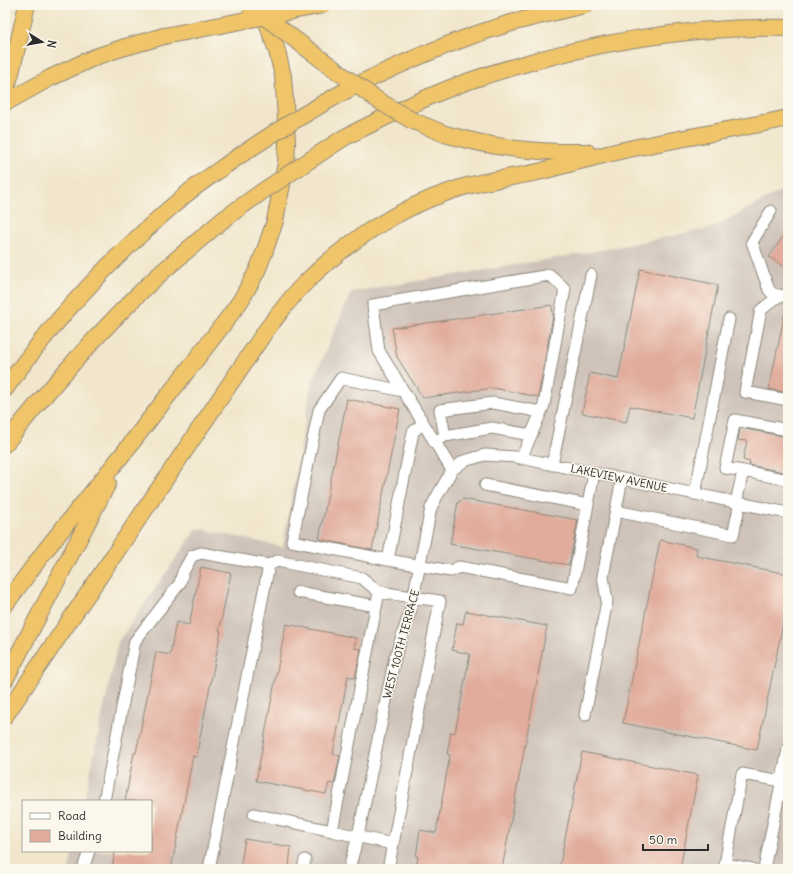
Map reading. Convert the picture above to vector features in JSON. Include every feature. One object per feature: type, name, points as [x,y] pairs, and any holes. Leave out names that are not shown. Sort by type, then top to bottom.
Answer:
[{"type":"highway","points":[[5,92],[27,5]]},
{"type":"highway","points":[[249,5],[340,74],[379,101],[411,120],[444,134],[503,148],[555,153],[625,150]]},
{"type":"highway","points":[[5,605],[44,552],[126,450],[241,300],[257,271],[273,227],[286,163],[287,143],[283,76],[278,51],[261,5]]},
{"type":"highway","points":[[5,103],[50,78],[95,57],[164,36],[323,5]]},
{"type":"highway","points":[[5,389],[17,371],[61,318],[114,261],[149,227],[186,195],[258,143],[302,114],[347,90],[416,58],[507,24],[585,5]]},
{"type":"highway","points":[[5,444],[56,381],[151,282],[224,219],[263,191],[345,137],[425,99],[471,80],[520,65],[586,48],[680,33],[727,29],[788,28]]},
{"type":"highway","points":[[5,716],[267,329],[285,305],[303,285],[350,245],[393,217],[432,198],[473,185],[541,171],[625,150],[788,118]]},
{"type":"highway","points":[[5,680],[126,450]]},
{"type":"street","points":[[771,211],[752,242],[769,290],[773,294],[784,296]]},
{"type":"street","points":[[452,470],[379,351],[373,304],[550,275],[565,289],[544,405],[521,459]]},
{"type":"street","points":[[552,465],[591,275]]},
{"type":"street","points":[[784,296],[761,310],[745,392],[788,400]]},
{"type":"street","points":[[695,494],[729,320]]},
{"type":"street","points":[[403,390],[341,378],[319,410],[292,541],[420,566],[451,571],[459,567],[572,588],[594,473]]},
{"type":"street","points":[[445,436],[440,410],[493,403],[541,412]]},
{"type":"street","points":[[788,430],[735,420],[725,468],[788,480]]},
{"type":"street","points":[[388,560],[413,432],[423,423]]},
{"type":"street","points":[[434,442],[445,436],[492,428],[531,435]]},
{"type":"street","name":"LAKEVIEW AVENUE","points":[[452,470],[464,461],[485,455],[521,459],[788,513]]},
{"type":"street","name":"WEST 100TH TERRACE","points":[[349,869],[358,836],[390,677],[414,597],[431,508],[452,470]]},
{"type":"street","points":[[616,511],[733,535],[743,471]]},
{"type":"street","points":[[585,715],[607,602],[603,576],[622,479]]},
{"type":"street","points":[[485,485],[588,505]]},
{"type":"street","points":[[104,800],[135,641],[180,583],[183,572],[192,556],[201,553],[269,564],[277,562],[362,578],[379,592],[440,601],[388,869]]},
{"type":"street","points":[[209,869],[269,564]]},
{"type":"street","points":[[298,592],[376,606]]},
{"type":"street","points":[[332,831],[379,592]]},
{"type":"street","points":[[764,869],[788,749]]},
{"type":"street","points":[[752,869],[725,864],[742,774],[782,781]]},
{"type":"street","points":[[254,814],[393,844]]},
{"type":"street","points":[[83,869],[90,852]]},
{"type":"shaded area","points":[[788,187],[788,869],[69,869],[73,852],[152,852],[152,800],[84,800],[118,642],[197,528],[283,547],[311,385],[351,292],[575,255],[712,228]]},
{"type":"building","points":[[788,229],[788,269],[769,257]]},
{"type":"building","points":[[640,269],[718,285],[692,418],[630,406],[626,422],[582,413],[590,373],[618,379]]},
{"type":"building","points":[[552,305],[553,316],[538,397],[493,388],[423,398],[397,357],[392,328]]},
{"type":"building","points":[[785,312],[788,312],[788,393],[769,389]]},
{"type":"building","points":[[347,399],[400,409],[372,550],[319,539]]},
{"type":"building","points":[[740,428],[788,437],[788,473],[749,465],[750,462],[743,460],[747,441],[738,440]]},
{"type":"building","points":[[463,499],[578,520],[569,565],[450,544],[458,502]]},
{"type":"building","points":[[660,540],[697,548],[696,556],[788,574],[788,599],[757,750],[623,723]]},
{"type":"building","points":[[201,567],[231,573],[196,757],[193,756],[171,869],[112,869],[115,852],[152,852],[152,800],[125,800],[156,652],[170,655],[176,622],[189,625]]},
{"type":"building","points":[[466,611],[547,626],[502,869],[416,869],[418,857],[416,857],[420,830],[436,833],[450,755],[447,754],[451,732],[455,733],[470,654],[452,650],[457,623],[463,624]]},
{"type":"building","points":[[286,624],[356,638],[354,648],[361,649],[355,678],[348,676],[333,754],[340,756],[334,784],[329,783],[326,794],[256,781]]},
{"type":"building","points":[[582,752],[698,775],[680,869],[559,869]]},
{"type":"building","points":[[245,839],[291,847],[289,866],[287,866],[286,869],[240,869]]}]
